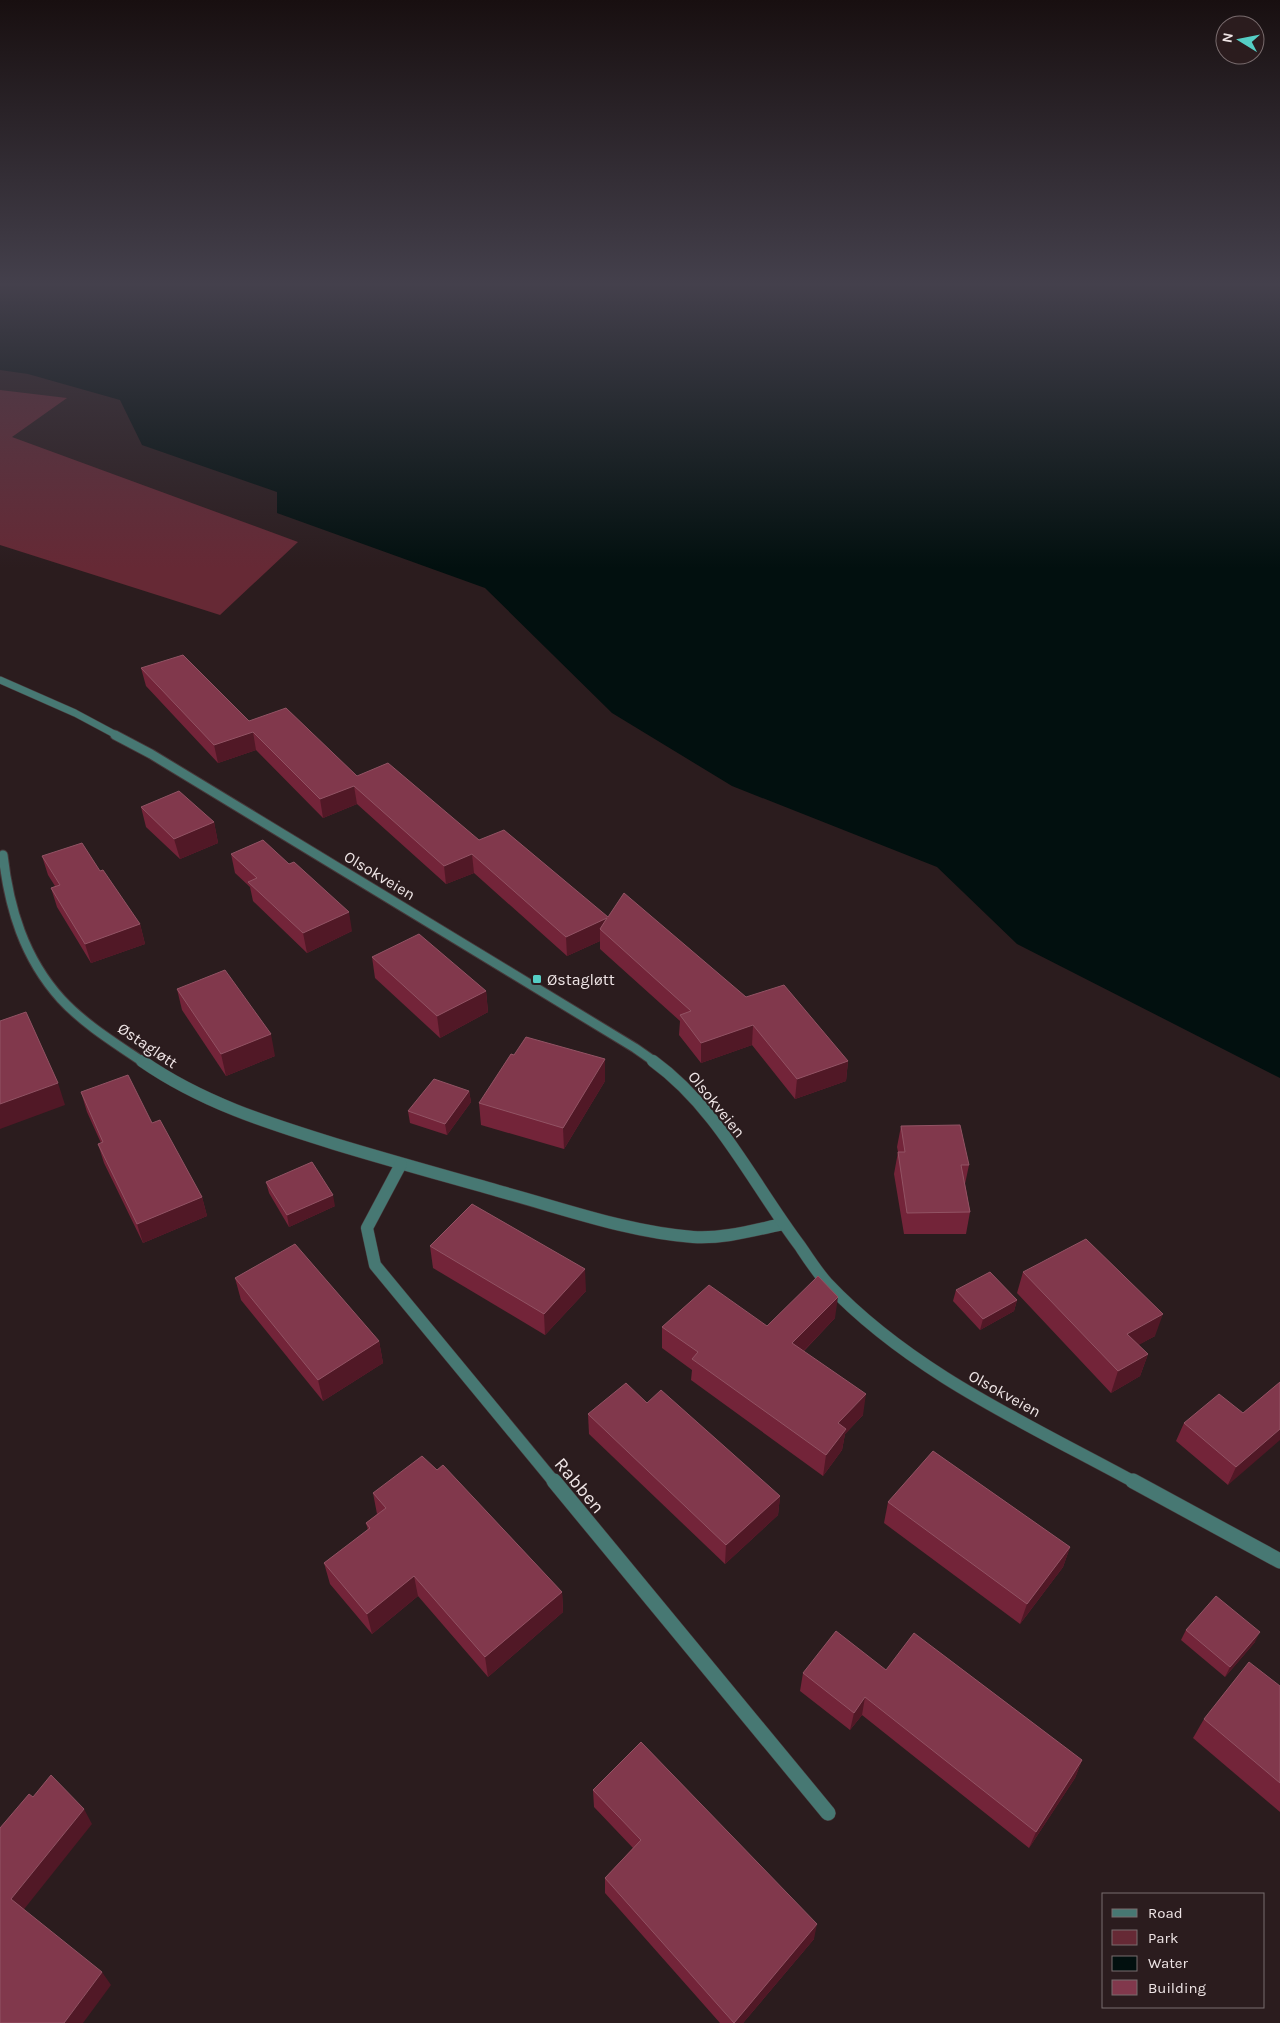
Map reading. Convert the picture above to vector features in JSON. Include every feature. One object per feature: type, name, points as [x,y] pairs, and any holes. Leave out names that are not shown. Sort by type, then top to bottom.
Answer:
[{"type":"street","name":"Olsokveien","points":[[0,680],[75,713],[151,754],[635,1048],[667,1071],[694,1097],[716,1123],[783,1224],[826,1282],[886,1337],[935,1372],[1280,1561]]},
{"type":"street","name":"Østagløtt","points":[[4,855],[7,892],[17,926],[44,978],[62,1000],[98,1031],[169,1080],[228,1109],[401,1164],[667,1235],[732,1235],[783,1224]]},
{"type":"street","name":"Rabben","points":[[401,1164],[367,1228],[370,1250],[375,1265],[828,1813]]},
{"type":"green space","points":[[0,390],[67,398],[12,437],[298,542],[220,615],[0,545]]},
{"type":"water","points":[[47,379],[1280,379],[1280,1078],[1017,944],[937,867],[732,786],[612,713],[485,588],[277,513],[277,492],[142,445],[120,400]]},
{"type":"building","points":[[183,655],[249,721],[286,708],[357,776],[388,763],[479,840],[504,830],[608,917],[624,893],[746,997],[784,985],[848,1061],[797,1079],[753,1025],[701,1043],[680,1015],[691,1011],[600,929],[607,918],[566,937],[472,854],[444,866],[354,786],[320,799],[253,732],[214,745],[141,668]]},
{"type":"building","points":[[179,791],[214,822],[174,839],[141,807]]},
{"type":"building","points":[[263,840],[289,864],[294,862],[349,912],[303,933],[248,882],[257,878],[231,854]]},
{"type":"building","points":[[82,843],[100,871],[103,870],[140,924],[85,944],[51,888],[60,885],[42,856]]},
{"type":"building","points":[[419,934],[486,991],[437,1016],[372,957]]},
{"type":"building","points":[[225,970],[271,1034],[221,1054],[177,989]]},
{"type":"building","points":[[26,1012],[58,1083],[0,1104],[0,1021]]},
{"type":"building","points":[[526,1037],[605,1059],[563,1128],[479,1103],[511,1054],[514,1055]]},
{"type":"building","points":[[128,1075],[152,1123],[160,1120],[202,1197],[137,1224],[98,1144],[103,1142],[81,1092]]},
{"type":"building","points":[[434,1079],[469,1091],[445,1124],[408,1111]]},
{"type":"building","points":[[960,1125],[969,1165],[961,1165],[970,1212],[907,1213],[898,1152],[905,1152],[901,1126]]},
{"type":"building","points":[[312,1162],[333,1195],[287,1215],[266,1182]]},
{"type":"building","points":[[472,1204],[585,1269],[544,1314],[430,1246]]},
{"type":"building","points":[[1086,1239],[1163,1314],[1127,1334],[1148,1354],[1118,1371],[1023,1272]]},
{"type":"building","points":[[295,1244],[379,1341],[318,1380],[235,1278]]},
{"type":"building","points":[[990,1272],[1017,1300],[983,1319],[956,1290]]},
{"type":"building","points":[[818,1276],[838,1297],[792,1343],[866,1394],[838,1423],[846,1429],[826,1455],[692,1359],[698,1352],[662,1327],[709,1285],[767,1326]]},
{"type":"building","points":[[1280,1382],[1280,1429],[1236,1467],[1184,1423],[1219,1394],[1243,1413]]},
{"type":"building","points":[[626,1383],[647,1403],[661,1390],[780,1496],[726,1545],[588,1414]]},
{"type":"building","points":[[933,1451],[1070,1547],[1027,1604],[888,1502]]},
{"type":"building","points":[[422,1456],[437,1470],[443,1465],[562,1592],[485,1657],[414,1576],[367,1614],[324,1563],[370,1528],[366,1523],[386,1508],[373,1493]]},
{"type":"building","points":[[1216,1596],[1260,1632],[1230,1667],[1186,1630]]},
{"type":"building","points":[[836,1631],[886,1670],[914,1633],[1082,1760],[1036,1832],[865,1697],[854,1713],[803,1673]]},
{"type":"building","points":[[1249,1662],[1280,1686],[1280,1783],[1204,1719]]},
{"type":"building","points":[[641,1742],[817,1924],[734,2023],[605,1878],[641,1840],[593,1790]]},
{"type":"building","points":[[51,1775],[84,1809],[11,1899],[102,1972],[64,2023],[0,2023],[0,1828],[29,1794],[33,1797]]},
{"type":"place","name":"Østagløtt","points":[[537,979]]}]
